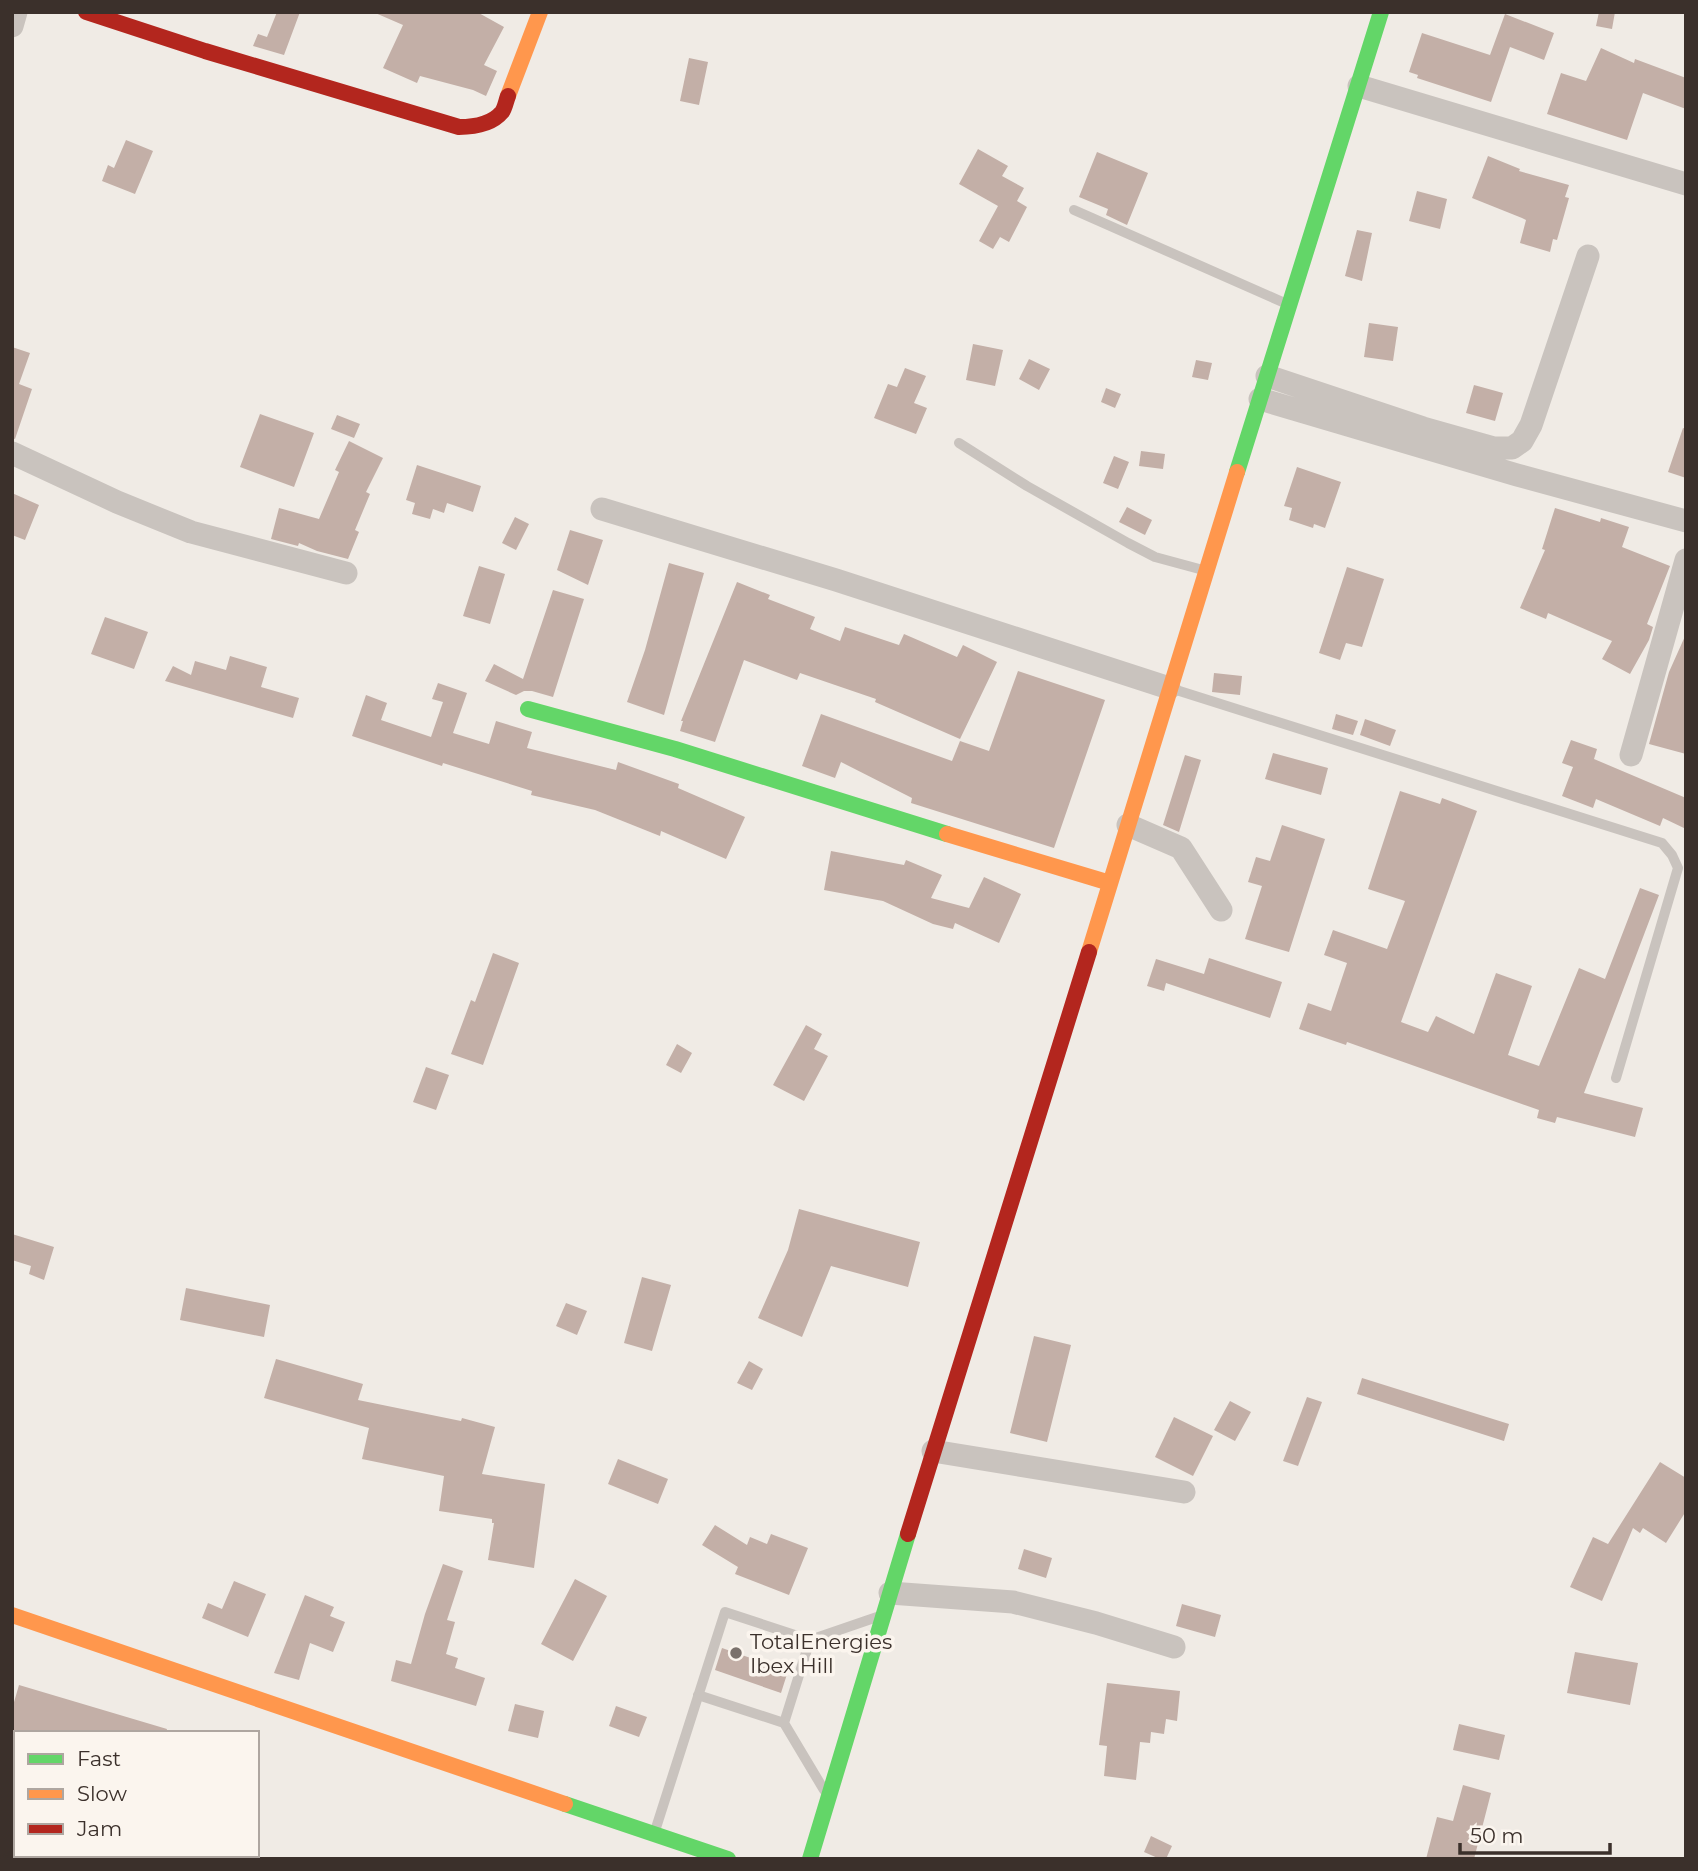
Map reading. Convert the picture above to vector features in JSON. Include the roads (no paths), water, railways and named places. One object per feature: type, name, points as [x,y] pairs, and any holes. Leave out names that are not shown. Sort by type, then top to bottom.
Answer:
[{"type":"main road","points":[[86,12],[205,51],[459,127],[473,128],[490,122],[502,113],[540,12]]},
{"type":"main road","points":[[810,1859],[1168,688],[1381,12]]},
{"type":"main road","points":[[528,709],[647,740],[1019,858],[1110,883]]},
{"type":"main road","points":[[12,1615],[728,1859]]},
{"type":"street","points":[[12,26],[16,12]]},
{"type":"street","points":[[1359,86],[1686,184]]},
{"type":"street","points":[[1267,376],[1423,428],[1494,448],[1512,448],[1522,441],[1531,425],[1588,256]]},
{"type":"street","points":[[1260,399],[1517,475],[1686,521]]},
{"type":"street","points":[[12,453],[117,502],[191,532],[346,573]]},
{"type":"street","points":[[603,509],[836,580],[1168,688]]},
{"type":"street","points":[[1631,755],[1686,560]]},
{"type":"street","points":[[1128,825],[1181,848],[1221,910]]},
{"type":"street","points":[[933,1451],[1184,1492]]},
{"type":"street","points":[[887,1604],[1013,1602],[1096,1623],[1174,1647]]},
{"type":"lane","points":[[1074,210],[1290,305]]},
{"type":"lane","points":[[959,443],[1128,544],[1155,557],[1206,570]]},
{"type":"lane","points":[[1168,688],[1662,843],[1678,868],[1616,1077]]},
{"type":"lane","points":[[654,1834],[725,1612],[810,1640],[887,1604]]},
{"type":"lane","points":[[784,1723],[810,1640]]},
{"type":"lane","points":[[698,1695],[784,1723],[829,1798]]},
{"type":"place","name":"TotalEnergies Ibex Hill","points":[[736,1653]]}]
